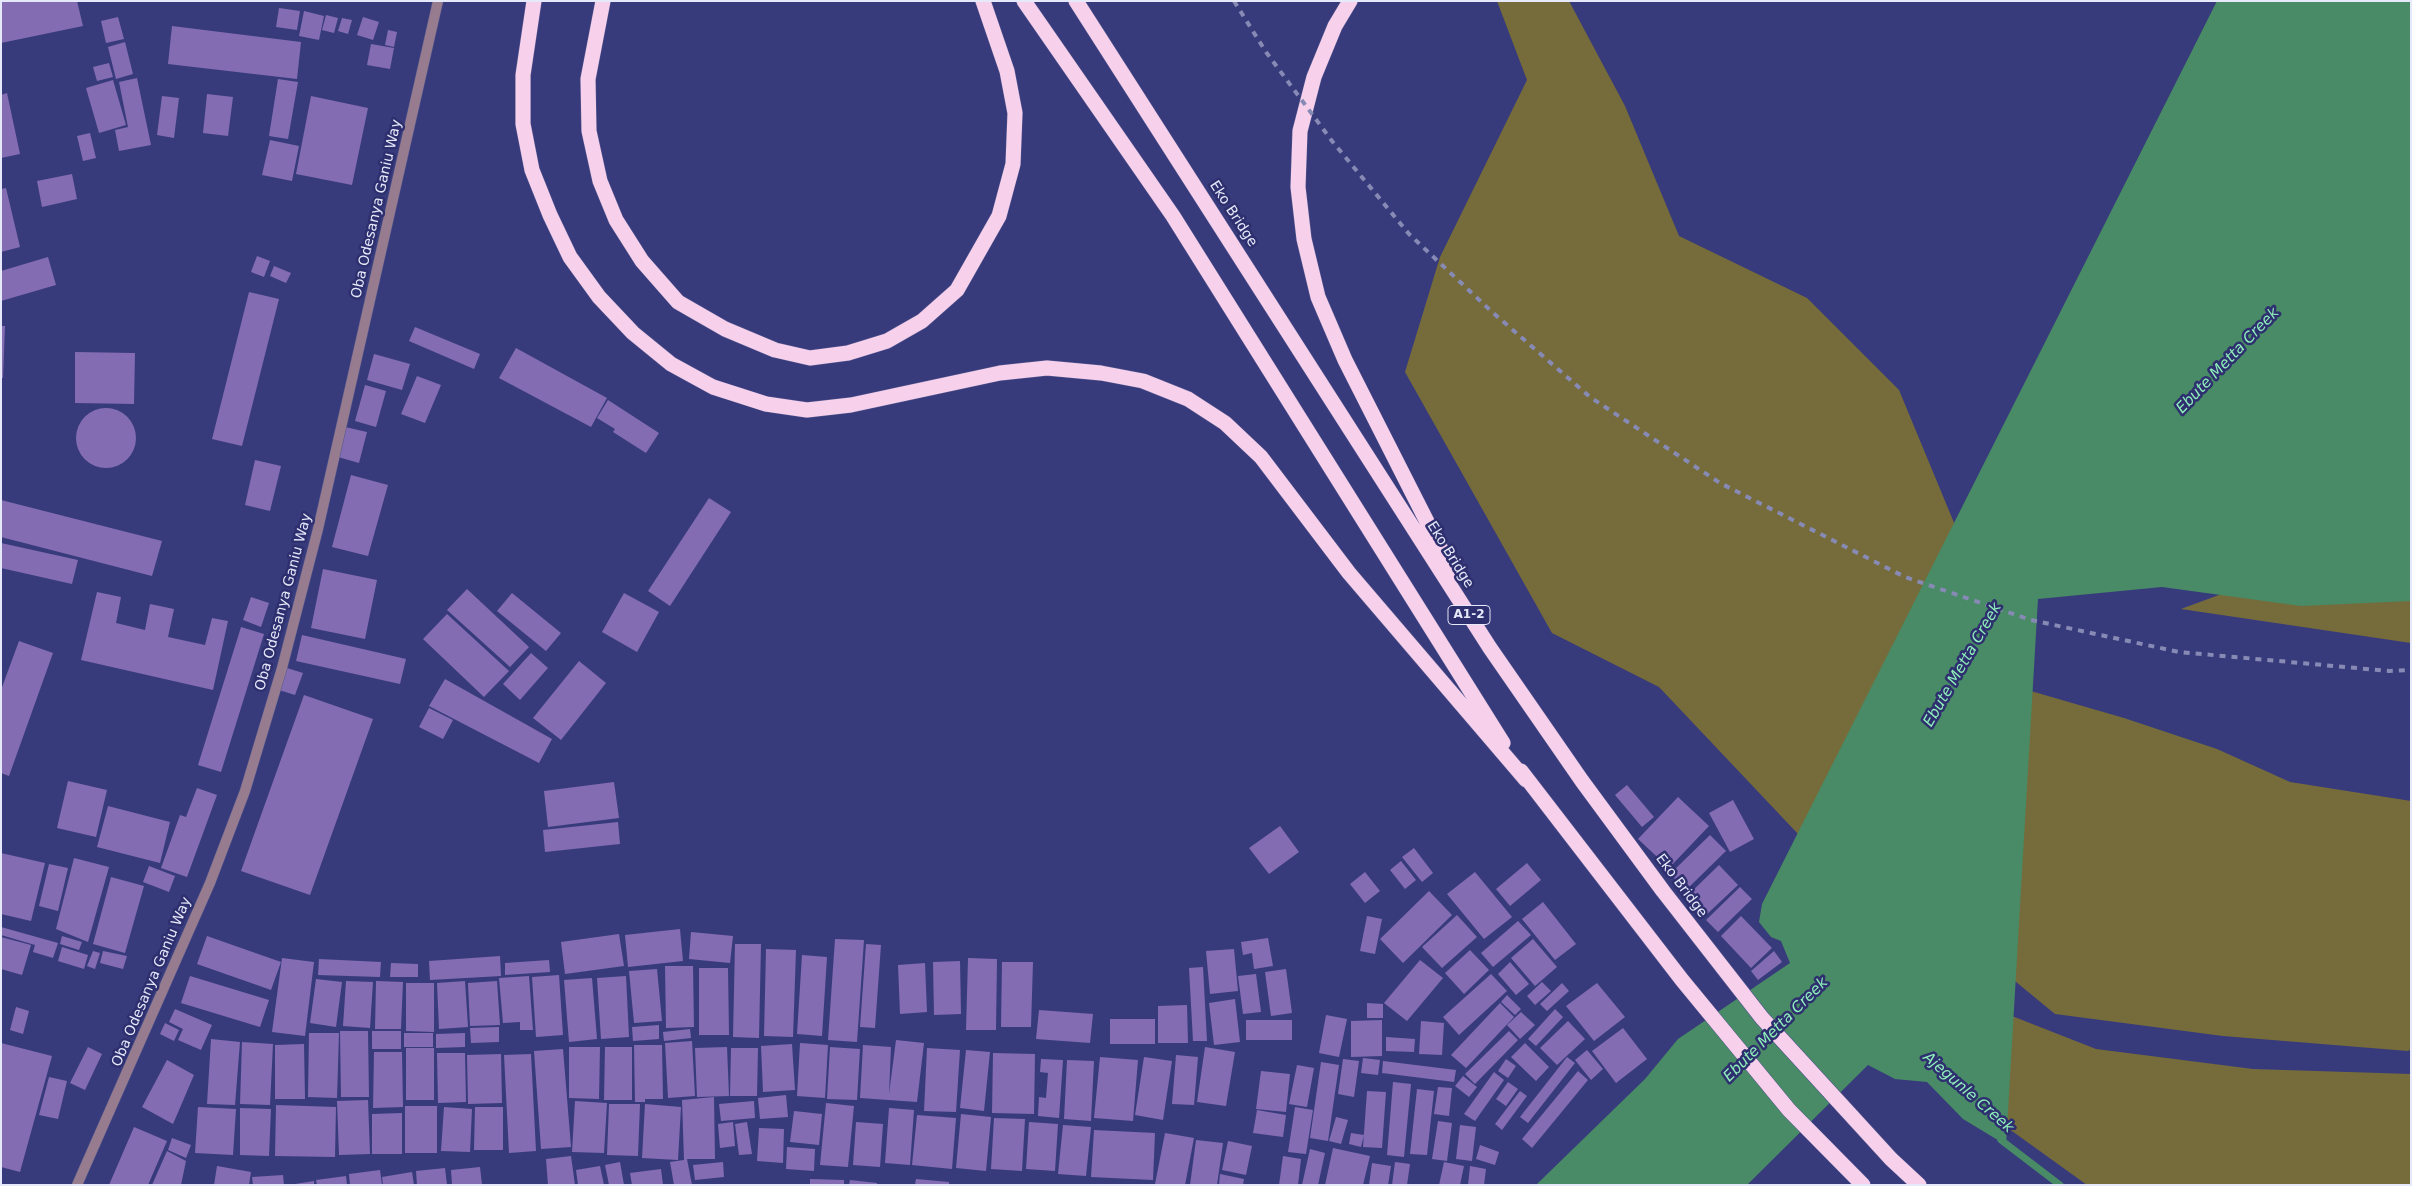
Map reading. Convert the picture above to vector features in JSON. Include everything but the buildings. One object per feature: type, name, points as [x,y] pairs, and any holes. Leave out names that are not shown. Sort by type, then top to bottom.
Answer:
[{"type":"highway","points":[[534,1],[522,75],[523,124],[532,170],[550,215],[570,257],[599,297],[633,333],[671,364],[714,387],[766,404],[807,410],[851,405],[1000,373],[1047,368],[1102,373],[1143,380],[1188,399],[1225,423],[1261,457],[1349,573],[1526,780]]},
{"type":"highway","points":[[603,1],[588,79],[589,131],[600,181],[616,220],[642,261],[678,302],[725,329],[776,350],[810,358],[848,353],[887,342],[922,322],[957,290],[999,216],[1013,164],[1015,114],[1007,71],[983,1]]},
{"type":"highway","name":"A1-2","points":[[1024,1],[1178,224],[1526,780],[1682,980],[1789,1110],[1862,1185]]},
{"type":"highway","name":"Eko Bridge","points":[[1076,1],[1490,648],[1588,789],[1663,891],[1762,1018],[1891,1159],[1919,1185]]},
{"type":"highway","points":[[1350,1],[1335,26],[1314,77],[1300,131],[1298,187],[1304,239],[1318,297],[1345,360],[1490,648]]},
{"type":"street","name":"Oba Odesanya Ganiu Way","points":[[77,1185],[210,884],[245,791],[282,668],[318,529],[438,1]]},
{"type":"shaded area","points":[[1497,1],[1569,1],[1625,106],[1679,236],[1807,298],[1899,390],[1962,542],[1799,835],[1659,687],[1552,633],[1405,372],[1440,257],[1527,80]]},
{"type":"shaded area","points":[[2411,524],[2411,643],[2181,609]]},
{"type":"shaded area","points":[[2017,687],[2124,718],[2217,749],[2290,782],[2411,801],[2411,1049],[2408,1051],[2223,1036],[2055,1014],[2010,977]]},
{"type":"shaded area","points":[[1989,1007],[2096,1049],[2253,1069],[2411,1074],[2411,1185],[2087,1185],[2005,1126]]},
{"type":"water","name":"Ebute Metta Creek","points":[[2217,1],[2411,1],[2411,601],[2301,606],[2162,587],[2038,599],[2006,1145],[1963,1119],[1927,1082],[1895,1079],[1868,1065],[1747,1185],[1536,1185],[1645,1079],[1678,1039],[1790,963],[1781,941],[1771,937],[1759,922],[1762,904]]},
{"type":"waterway","name":"Ajegunle Creek","points":[[2001,1140],[2060,1185]]},
{"type":"railway","points":[[1234,1],[1266,52],[1332,141],[1409,234],[1491,311],[1590,397],[1720,483],[1905,577],[2031,620],[2179,652],[2389,671],[2411,670]]}]
